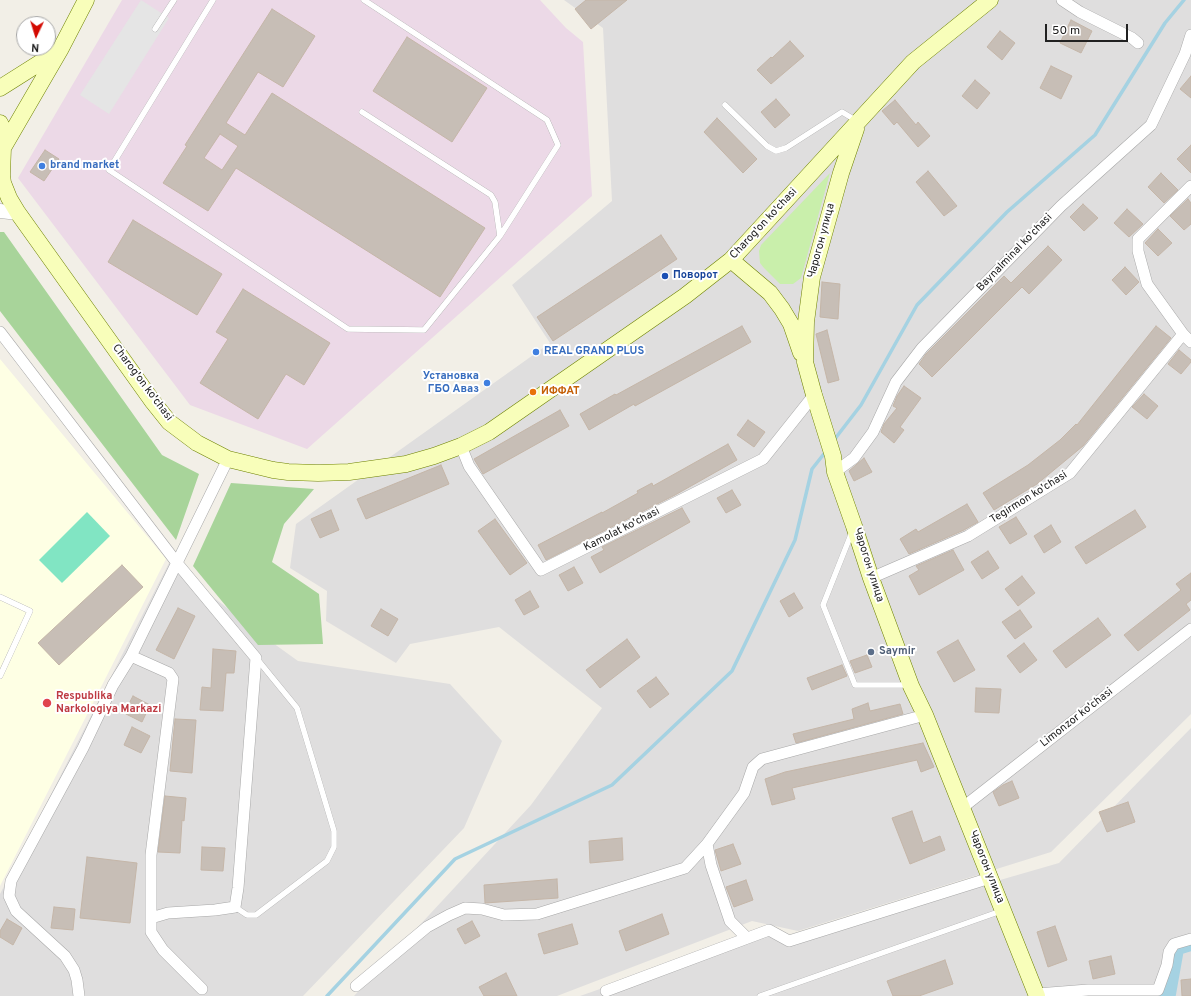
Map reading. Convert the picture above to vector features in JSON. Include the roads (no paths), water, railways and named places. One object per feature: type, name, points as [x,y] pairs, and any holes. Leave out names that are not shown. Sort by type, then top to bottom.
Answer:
[{"type":"main road","points":[[1,151],[60,50],[86,0]]},
{"type":"main road","name":"Charog'on ko'chasi","points":[[18,213],[161,412],[169,422],[187,436],[228,459],[258,467],[288,472],[349,472],[406,464],[461,446],[489,432],[685,296],[731,260],[913,62],[990,0]]},
{"type":"main road","points":[[0,88],[60,50]]},
{"type":"main road","name":"Чарогон улица","points":[[859,122],[841,173],[812,277],[806,322],[805,362],[833,456],[835,472],[871,578],[911,686],[925,715],[1037,995]]},
{"type":"main road","points":[[0,123],[3,130],[4,140],[1,151],[3,182],[9,198],[18,213]]},
{"type":"main road","points":[[0,197],[18,213]]},
{"type":"main road","points":[[731,260],[770,293],[782,308],[791,324],[805,362]]},
{"type":"street","points":[[1062,0],[1080,12],[1132,38],[1138,43]]},
{"type":"street","name":"Baynalminal ko'chasi","points":[[835,472],[854,458],[873,432],[896,382],[922,348],[1061,206],[1151,125],[1186,54],[1191,35]]},
{"type":"street","points":[[1187,338],[1148,284],[1138,251],[1138,239],[1191,186]]},
{"type":"street","points":[[0,211],[18,213]]},
{"type":"street","points":[[0,332],[177,563],[256,658],[236,907],[168,913],[151,918]]},
{"type":"street","name":"Tegirmon ko'chasi","points":[[871,578],[968,536],[1070,473],[1187,338]]},
{"type":"street","name":"Kamolat ko'chasi","points":[[461,446],[469,466],[541,570],[763,459],[814,395]]},
{"type":"street","points":[[79,996],[74,970],[65,956],[16,911],[9,896],[11,880],[83,748],[113,685],[131,656],[228,459]]},
{"type":"street","name":"Limonzor ko'chasi","points":[[962,808],[1191,629]]},
{"type":"street","points":[[131,656],[169,673],[173,679],[151,855],[151,932],[163,950],[202,989]]},
{"type":"street","points":[[356,986],[427,927],[465,908],[482,909],[504,915],[537,914],[685,868],[707,844],[744,793],[753,767],[762,759],[925,715]]},
{"type":"street","points":[[707,844],[712,865],[730,921],[747,938]]},
{"type":"street","points":[[606,991],[770,930],[789,941],[990,878]]},
{"type":"street","points":[[1037,995],[1088,990],[1158,990],[1167,965],[1169,952],[1174,944],[1191,939]]},
{"type":"lane","points":[[155,29],[174,0]]},
{"type":"lane","points":[[213,0],[108,170],[348,329],[424,330],[500,236],[558,145],[547,120],[364,0]]},
{"type":"lane","points":[[725,105],[767,146],[776,151],[786,148],[842,112],[859,122]]},
{"type":"lane","points":[[362,112],[491,196],[495,202],[500,236]]},
{"type":"lane","points":[[854,526],[823,605],[855,685],[911,686]]},
{"type":"lane","points":[[0,597],[30,611],[0,676]]},
{"type":"lane","points":[[236,907],[247,915],[256,915],[327,861],[334,847],[334,831],[297,708],[256,658]]},
{"type":"lane","points":[[760,996],[1003,911]]},
{"type":"waterway","points":[[834,440],[861,405],[917,305],[1007,212],[1095,135],[1165,23],[1184,0]]},
{"type":"waterway","points":[[327,996],[455,859],[612,785],[732,671],[795,540],[812,469],[827,450]]},
{"type":"waterway","points":[[1146,994],[1170,994],[1178,949],[1191,945]]},
{"type":"waterway","points":[[1085,996],[1118,995]]},
{"type":"place","name":"brand market","points":[[42,166]]},
{"type":"place","name":"Поворот","points":[[665,276]]},
{"type":"place","name":"REAL GRAND PLUS","points":[[536,352]]},
{"type":"place","name":"Установка ГБО Аваз","points":[[487,383]]},
{"type":"place","name":"ИФФАТ","points":[[533,392]]},
{"type":"place","name":"Saymir","points":[[871,652]]},
{"type":"place","name":"Respublika Narkologiya Markazi","points":[[47,703]]}]
